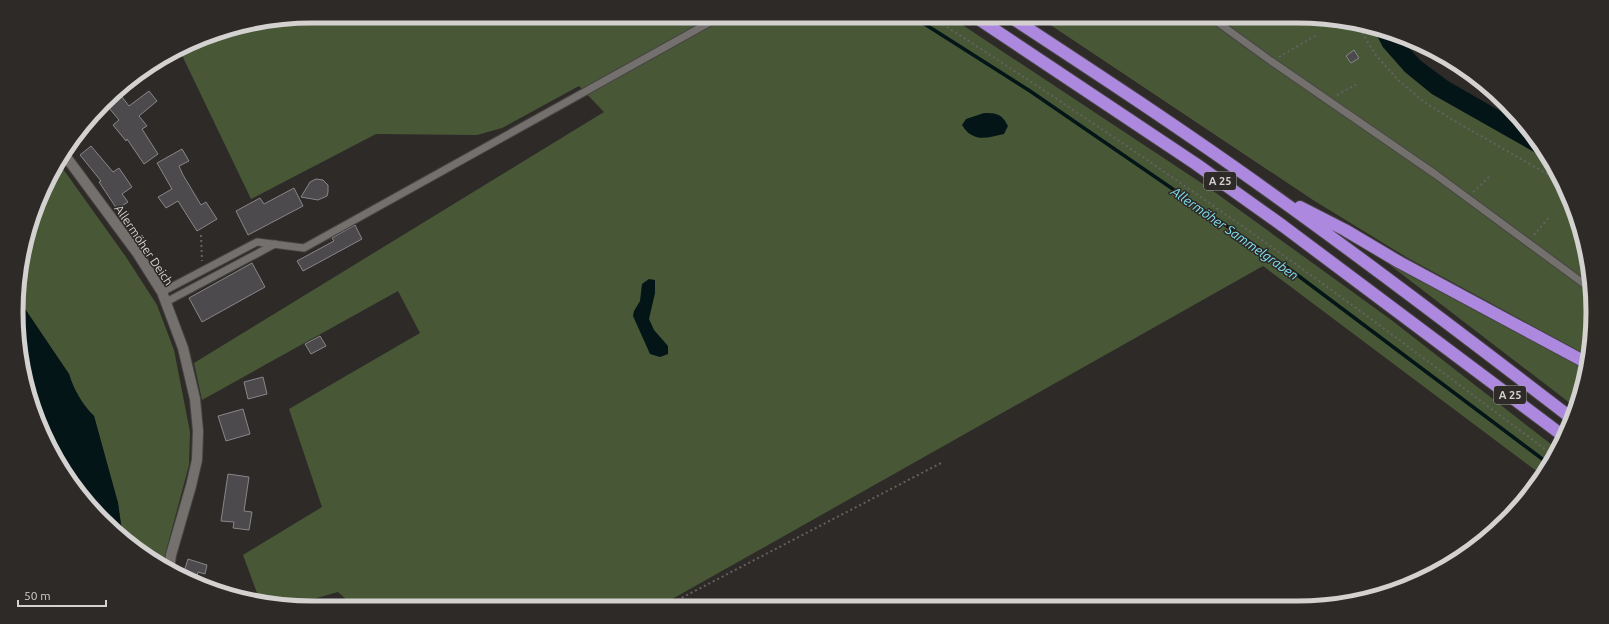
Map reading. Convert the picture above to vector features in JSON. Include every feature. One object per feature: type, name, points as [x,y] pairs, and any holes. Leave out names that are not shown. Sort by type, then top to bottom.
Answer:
[{"type":"highway","name":"A 25","points":[[984,23],[1196,164],[1452,351],[1559,433]]},
{"type":"highway","name":"A 25","points":[[1020,23],[1267,190],[1471,340],[1567,415]]},
{"type":"highway","points":[[1267,190],[1345,230],[1399,262],[1582,360]]},
{"type":"street","name":"Allermöher Deich","points":[[67,158],[138,254],[162,292],[183,348],[195,399],[198,431],[197,460],[170,564]]},
{"type":"lane","points":[[162,292],[257,242],[304,248],[708,23]]},
{"type":"lane","points":[[1218,23],[1468,197],[1585,284]]},
{"type":"lane","points":[[166,302],[275,244]]},
{"type":"path","points":[[941,23],[1083,116],[1236,222],[1319,281],[1549,452]]},
{"type":"path","points":[[1361,31],[1375,54],[1398,80],[1424,102],[1552,177]]},
{"type":"path","points":[[1271,61],[1317,35]]},
{"type":"path","points":[[1330,100],[1357,84]]},
{"type":"path","points":[[1468,197],[1491,175]]},
{"type":"path","points":[[1528,242],[1550,216]]},
{"type":"path","points":[[200,235],[202,270]]},
{"type":"path","points":[[676,601],[941,463]]},
{"type":"green space","points":[[312,23],[960,23],[1209,188],[1390,319],[1553,446],[1538,472],[1263,266],[669,601],[348,601],[338,592],[307,601],[274,599],[258,595],[243,555],[322,507],[289,409],[420,333],[398,291],[202,400],[194,363],[604,112],[579,86],[502,128],[477,135],[376,134],[251,199],[182,54],[219,38],[237,33],[274,25]]},
{"type":"green space","points":[[1048,23],[1297,23],[1335,25],[1376,34],[1383,47],[1405,72],[1432,94],[1539,155],[1564,201],[1576,237],[1584,274],[1586,312],[1583,353],[1406,257],[1313,200]]},
{"type":"green space","points":[[62,167],[126,257],[157,305],[174,350],[190,432],[189,465],[165,560],[122,530],[118,503],[94,416],[82,402],[73,386],[69,374],[23,306],[25,274],[33,237],[45,201]]},
{"type":"green space","points":[[1386,262],[1580,367],[1571,404]]},
{"type":"shaded area","points":[[1376,34],[1405,44],[1421,61],[1448,81],[1509,116],[1539,155],[1432,94],[1405,72],[1383,47]]},
{"type":"shaded area","points":[[984,113],[996,114],[1004,119],[1008,126],[1004,134],[981,138],[971,135],[966,131],[962,125],[966,119]]},
{"type":"shaded area","points":[[649,279],[655,280],[655,293],[649,319],[654,330],[668,346],[668,354],[660,357],[650,354],[633,316],[634,311],[640,301],[642,284]]},
{"type":"shaded area","points":[[23,306],[69,374],[73,386],[82,402],[94,416],[118,503],[122,530],[95,503],[83,488],[72,473],[53,440],[38,405],[33,387],[25,350]]},
{"type":"building","points":[[1354,50],[1359,58],[1351,63],[1346,56]]},
{"type":"building","points":[[149,91],[157,101],[139,116],[147,126],[142,129],[158,154],[144,164],[127,139],[126,141],[113,125],[119,120],[109,108],[122,97],[129,106]]},
{"type":"building","points":[[91,146],[113,172],[119,168],[132,187],[122,194],[128,202],[117,209],[99,182],[101,181],[80,155]]},
{"type":"building","points":[[182,149],[189,161],[179,166],[183,175],[201,205],[206,202],[217,219],[197,231],[178,201],[166,208],[158,197],[172,189],[157,163]]},
{"type":"building","points":[[316,179],[323,180],[328,185],[327,196],[318,200],[301,197],[310,182]]},
{"type":"building","points":[[294,188],[303,206],[248,235],[236,211],[260,198],[264,204]]},
{"type":"building","points":[[355,225],[362,239],[303,271],[297,261],[334,241],[332,238]]},
{"type":"building","points":[[252,263],[265,287],[202,322],[189,298]]},
{"type":"building","points":[[320,336],[326,346],[311,354],[305,344]]},
{"type":"building","points":[[263,377],[267,394],[248,399],[244,382]]},
{"type":"building","points":[[243,409],[250,434],[226,441],[218,416]]},
{"type":"building","points":[[228,474],[249,477],[244,511],[252,512],[249,530],[233,528],[234,522],[221,521]]},
{"type":"building","points":[[188,559],[207,565],[205,574],[198,572],[197,577],[184,571]]},
{"type":"waterway","name":"Allermöher Sammelgraben","points":[[923,23],[1030,91],[1288,268],[1544,461]]}]
